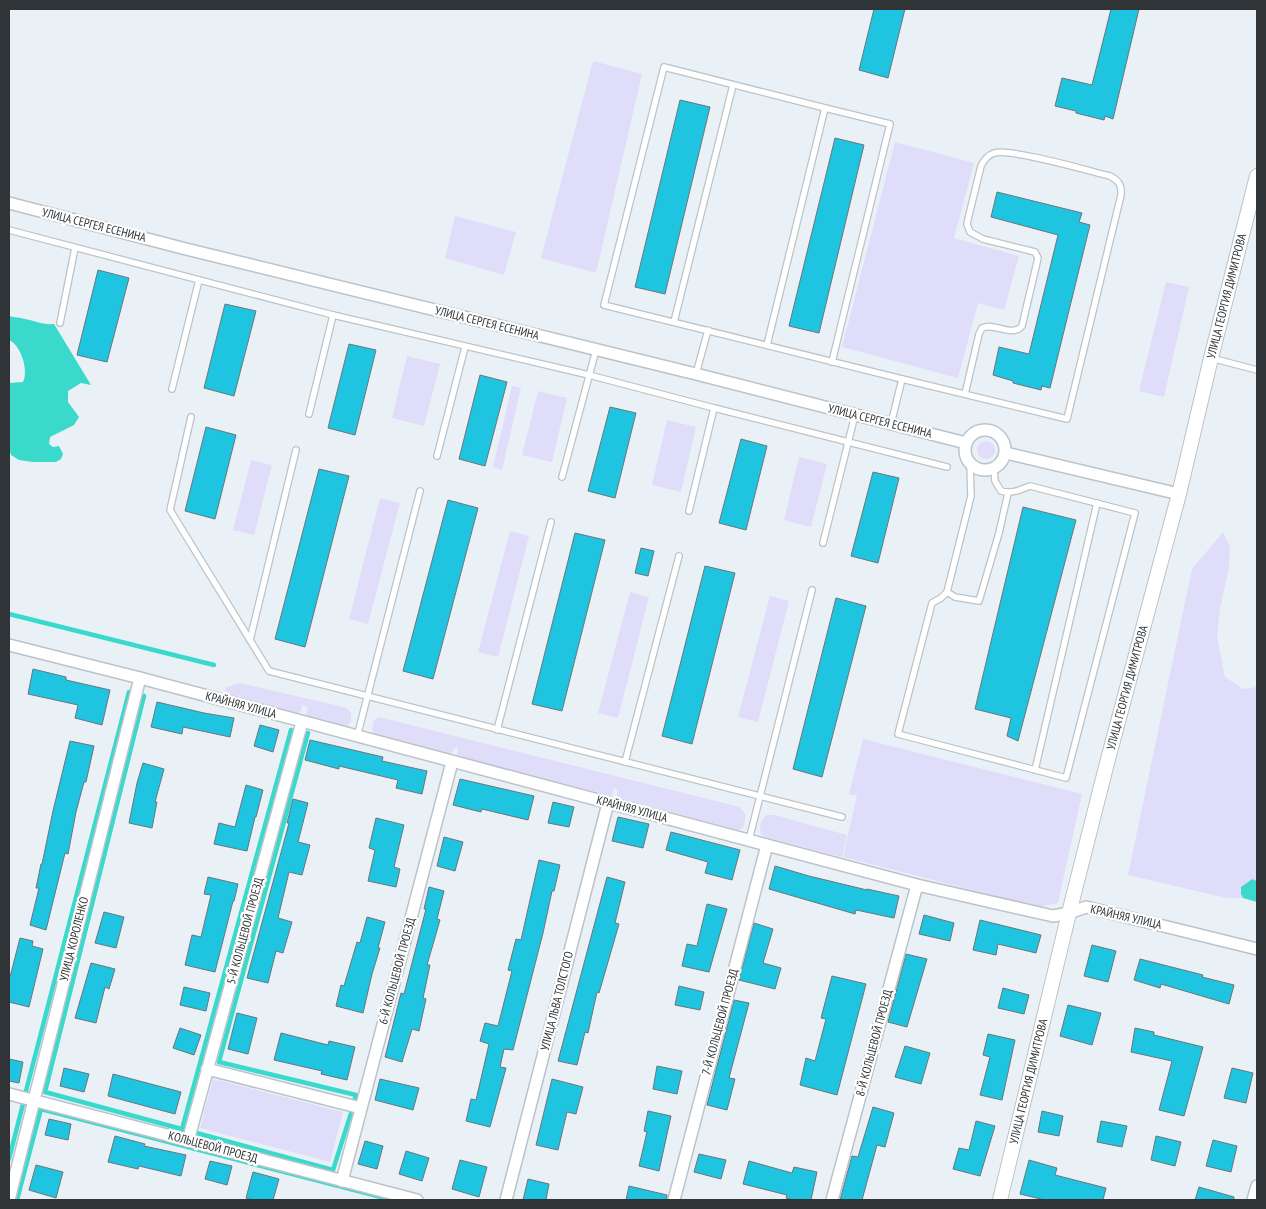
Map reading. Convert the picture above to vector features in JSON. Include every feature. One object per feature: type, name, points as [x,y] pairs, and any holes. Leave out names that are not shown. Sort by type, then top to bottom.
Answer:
[{"type":"street","name":"УЛИЦА ГЕОРГИЯ ДИМИТРОВА","points":[[1000,1200],[1069,913],[1179,494],[1257,176]]},
{"type":"street","name":"УЛИЦА СЕРГЕЯ ЕСЕНИНА","points":[[9,202],[186,249],[696,374],[966,443]]},
{"type":"street","points":[[990,430],[1001,437],[1006,453],[1003,460],[994,469],[981,470],[970,464],[965,454],[966,443],[973,434],[990,430]]},
{"type":"street","points":[[1006,453],[1179,494]]},
{"type":"street","name":"КРАЙНЯЯ УЛИЦА","points":[[9,645],[140,678],[917,885],[1053,916],[1086,907],[1257,948]]},
{"type":"street","name":"УЛИЦА КОРОЛЕНКО","points":[[9,1200],[140,678]]},
{"type":"street","name":"5-Й КОЛЬЦЕВОЙ ПРОЕЗД","points":[[188,1141],[302,722]]},
{"type":"street","name":"6-Й КОЛЬЦЕВОЙ ПРОЕЗД","points":[[342,1181],[452,762]]},
{"type":"street","name":"УЛИЦА ЛЬВА ТОЛСТОГО","points":[[506,1200],[608,803]]},
{"type":"street","name":"7-Й КОЛЬЦЕВОЙ ПРОЕЗД","points":[[674,1200],[767,845]]},
{"type":"street","name":"8-Й КОЛЬЦЕВОЙ ПРОЕЗД","points":[[832,1200],[917,885]]},
{"type":"street","points":[[208,1069],[361,1108]]},
{"type":"street","name":"КОЛЬЦЕВОЙ ПРОЕЗД","points":[[9,1094],[417,1200]]},
{"type":"street","points":[[1253,1200],[1257,1186]]},
{"type":"lane","points":[[832,362],[890,124],[664,67],[604,304],[832,362],[1067,419],[1121,195],[1121,186],[1116,179],[1011,152],[994,153],[984,160],[967,224],[970,232],[983,238],[1036,252],[1038,258],[1022,326],[1014,331],[988,326],[982,328],[965,394]]},
{"type":"lane","points":[[674,322],[733,85]]},
{"type":"lane","points":[[767,345],[825,108]]},
{"type":"lane","points":[[9,230],[333,315],[589,376],[948,467]]},
{"type":"lane","points":[[60,322],[76,248]]},
{"type":"lane","points":[[172,389],[199,280]]},
{"type":"lane","points":[[309,414],[333,315]]},
{"type":"lane","points":[[696,374],[708,330]]},
{"type":"lane","points":[[437,456],[465,347]]},
{"type":"lane","points":[[562,477],[596,350]]},
{"type":"lane","points":[[1211,358],[1257,370]]},
{"type":"lane","points":[[891,424],[902,379]]},
{"type":"lane","points":[[689,512],[714,408]]},
{"type":"lane","points":[[823,543],[855,415]]},
{"type":"lane","points":[[191,417],[170,510],[269,670],[842,817]]},
{"type":"lane","points":[[250,640],[296,450]]},
{"type":"lane","points":[[970,464],[971,496],[947,592],[932,603],[898,734],[1066,778],[1134,513],[1030,486],[1008,493],[1001,491],[995,481],[994,469]]},
{"type":"lane","points":[[357,737],[420,491]]},
{"type":"lane","points":[[947,592],[955,597],[979,601],[999,533],[1008,493]]},
{"type":"lane","points":[[1035,770],[1097,504]]},
{"type":"lane","points":[[497,730],[551,522]]},
{"type":"lane","points":[[625,762],[679,556]]},
{"type":"lane","points":[[749,840],[812,590]]},
{"type":"shaded area","points":[[593,61],[642,74],[596,273],[541,258]]},
{"type":"shaded area","points":[[895,142],[974,163],[954,238],[1019,256],[1004,310],[978,303],[958,378],[842,347]]},
{"type":"shaded area","points":[[455,216],[516,232],[504,275],[445,258]]},
{"type":"shaded area","points":[[1166,282],[1189,287],[1164,397],[1139,391]]},
{"type":"shaded area","points":[[9,316],[54,324],[91,385],[81,383],[68,391],[68,402],[79,417],[74,425],[50,437],[49,444],[53,447],[59,446],[63,454],[61,459],[56,462],[19,460],[11,455],[9,448],[9,385],[10,383],[23,382],[25,372],[23,359],[17,347],[9,340]]},
{"type":"shaded area","points":[[407,356],[440,364],[424,426],[392,418]]},
{"type":"shaded area","points":[[512,386],[521,388],[502,470],[493,467]]},
{"type":"shaded area","points":[[538,391],[567,398],[552,462],[522,455]]},
{"type":"shaded area","points":[[667,420],[696,427],[681,492],[652,485]]},
{"type":"shaded area","points":[[986,441],[992,444],[995,450],[992,456],[986,459],[980,456],[977,450],[980,444]]},
{"type":"shaded area","points":[[799,457],[827,464],[811,527],[784,520]]},
{"type":"shaded area","points":[[251,460],[272,465],[254,535],[233,530]]},
{"type":"shaded area","points":[[380,498],[400,503],[368,624],[349,619]]},
{"type":"shaded area","points":[[510,531],[529,536],[498,657],[478,652]]},
{"type":"shaded area","points":[[1223,532],[1230,547],[1229,568],[1220,608],[1217,636],[1225,677],[1243,689],[1257,687],[1257,881],[1251,879],[1244,885],[1241,889],[1243,898],[1226,898],[1128,875],[1192,569]]},
{"type":"shaded area","points":[[630,592],[649,597],[618,718],[598,713]]},
{"type":"shaded area","points":[[770,596],[789,601],[758,722],[738,717]]},
{"type":"shaded area","points":[[240,683],[347,708],[351,713],[351,722],[346,727],[341,727],[305,718],[308,707],[302,705],[299,716],[224,697],[226,687]]},
{"type":"shaded area","points":[[379,717],[740,807],[746,815],[744,825],[738,830],[616,797],[618,790],[614,788],[612,796],[457,757],[458,748],[454,748],[451,755],[375,735],[373,730],[374,720]]},
{"type":"shaded area","points":[[863,739],[1082,794],[1058,903],[1039,907],[843,857],[857,796],[849,794]]},
{"type":"shaded area","points":[[767,815],[774,815],[847,835],[842,857],[764,837],[761,834],[760,826],[761,821]]},
{"type":"shaded area","points":[[1252,879],[1257,881],[1257,902],[1243,898],[1241,894],[1241,887]]},
{"type":"shaded area","points":[[213,1079],[343,1112],[330,1162],[200,1128]]},
{"type":"building","points":[[874,9],[905,9],[888,78],[859,70]]},
{"type":"building","points":[[1111,9],[1139,9],[1113,119],[1105,116],[1104,120],[1055,106],[1062,78],[1092,85]]},
{"type":"building","points":[[680,100],[710,107],[665,294],[635,287]]},
{"type":"building","points":[[835,138],[864,145],[819,333],[789,326]]},
{"type":"building","points":[[997,192],[1082,213],[1079,222],[1090,225],[1050,388],[1042,386],[1041,390],[1013,383],[1013,381],[993,375],[999,347],[1029,354],[1058,235],[991,217]]},
{"type":"building","points":[[98,270],[129,278],[107,362],[77,355]]},
{"type":"building","points":[[225,304],[256,311],[234,396],[204,388]]},
{"type":"building","points":[[349,344],[376,350],[355,435],[328,428]]},
{"type":"building","points":[[480,375],[507,382],[485,466],[459,459]]},
{"type":"building","points":[[610,407],[636,413],[615,498],[588,491]]},
{"type":"building","points":[[206,427],[236,435],[215,519],[185,511]]},
{"type":"building","points":[[741,439],[767,446],[746,530],[719,523]]},
{"type":"building","points":[[319,469],[349,476],[305,647],[275,639]]},
{"type":"building","points":[[873,472],[899,478],[878,563],[851,556]]},
{"type":"building","points":[[448,500],[478,508],[433,679],[403,671]]},
{"type":"building","points":[[1023,507],[1076,520],[1018,741],[1007,736],[1011,718],[975,709]]},
{"type":"building","points":[[575,533],[605,540],[562,711],[532,704]]},
{"type":"building","points":[[641,548],[654,551],[648,576],[635,573]]},
{"type":"building","points":[[705,566],[735,573],[692,744],[662,736]]},
{"type":"building","points":[[836,598],[866,606],[822,777],[793,769]]},
{"type":"building","points":[[33,669],[66,677],[66,680],[110,690],[102,725],[75,718],[78,705],[28,694]]},
{"type":"building","points":[[157,702],[234,718],[230,737],[183,727],[182,734],[151,727]]},
{"type":"building","points":[[260,725],[279,730],[273,752],[254,746]]},
{"type":"building","points":[[310,740],[383,757],[382,761],[427,771],[422,794],[396,788],[398,780],[339,766],[339,769],[305,760]]},
{"type":"building","points":[[70,741],[94,746],[86,782],[84,782],[76,812],[68,854],[65,853],[46,930],[30,925],[39,888],[36,888],[41,864]]},
{"type":"building","points":[[143,763],[164,769],[155,802],[157,802],[152,828],[129,823]]},
{"type":"building","points":[[460,779],[534,796],[528,820],[482,809],[481,812],[453,805]]},
{"type":"building","points":[[246,785],[263,790],[247,851],[214,844],[219,823],[235,827]]},
{"type":"building","points":[[293,799],[308,803],[298,842],[310,845],[302,875],[289,872],[278,918],[292,922],[283,953],[276,951],[268,983],[247,978],[289,823],[287,823]]},
{"type":"building","points":[[553,802],[574,807],[569,827],[548,823]]},
{"type":"building","points":[[618,817],[649,824],[643,848],[612,841]]},
{"type":"building","points":[[376,818],[404,825],[394,867],[400,869],[396,887],[368,881],[375,850],[369,848]]},
{"type":"building","points":[[671,832],[740,850],[732,880],[705,873],[708,862],[666,850]]},
{"type":"building","points":[[444,837],[463,842],[455,871],[437,866]]},
{"type":"building","points":[[539,860],[560,865],[513,1050],[504,1049],[500,1067],[506,1068],[490,1127],[466,1121],[471,1099],[476,1100],[489,1044],[480,1041],[485,1023],[498,1026],[512,971],[508,970],[516,939],[521,940]]},
{"type":"building","points":[[775,866],[809,876],[899,896],[894,918],[856,910],[855,914],[769,889]]},
{"type":"building","points":[[208,877],[238,884],[215,972],[185,965],[192,935],[201,937],[211,895],[204,894]]},
{"type":"building","points":[[607,877],[625,882],[615,923],[619,924],[599,993],[597,992],[588,1033],[585,1032],[577,1065],[558,1061]]},
{"type":"building","points":[[429,887],[444,891],[437,919],[440,920],[427,965],[430,965],[423,998],[426,999],[419,1031],[412,1029],[402,1062],[385,1057],[401,993],[404,994],[426,909],[424,909]]},
{"type":"building","points":[[707,904],[727,909],[709,972],[682,966],[687,944],[697,946]]},
{"type":"building","points":[[104,912],[124,917],[116,948],[95,943]]},
{"type":"building","points":[[924,915],[954,923],[950,941],[919,934]]},
{"type":"building","points":[[367,917],[385,922],[363,1013],[336,1006],[341,985],[344,986],[357,942],[360,943]]},
{"type":"building","points":[[980,920],[1041,935],[1036,953],[998,944],[996,955],[973,950]]},
{"type":"building","points":[[754,923],[773,929],[763,963],[781,968],[775,989],[739,980]]},
{"type":"building","points":[[20,938],[33,941],[32,946],[43,949],[29,1007],[9,1002],[9,976]]},
{"type":"building","points":[[1092,945],[1116,951],[1108,982],[1084,976]]},
{"type":"building","points":[[906,954],[927,959],[907,1027],[888,1022]]},
{"type":"building","points":[[1140,959],[1234,985],[1229,1004],[1161,984],[1160,988],[1134,980]]},
{"type":"building","points":[[91,963],[115,969],[109,989],[105,987],[96,1023],[75,1018]]},
{"type":"building","points":[[832,976],[866,984],[837,1095],[800,1085],[806,1058],[815,1061],[826,1019],[821,1018]]},
{"type":"building","points":[[679,986],[704,992],[700,1010],[675,1005]]},
{"type":"building","points":[[184,987],[210,993],[206,1011],[180,1005]]},
{"type":"building","points":[[1003,988],[1029,995],[1024,1014],[998,1008]]},
{"type":"building","points":[[734,1000],[749,1003],[729,1078],[735,1079],[727,1110],[707,1105]]},
{"type":"building","points":[[1068,1005],[1101,1013],[1092,1045],[1060,1036]]},
{"type":"building","points":[[237,1013],[257,1018],[248,1054],[228,1049]]},
{"type":"building","points":[[180,1028],[201,1035],[194,1055],[173,1048]]},
{"type":"building","points":[[1135,1028],[1154,1032],[1154,1035],[1203,1047],[1184,1116],[1159,1110],[1172,1061],[1131,1052]]},
{"type":"building","points":[[281,1033],[328,1045],[329,1041],[355,1047],[347,1080],[321,1074],[322,1071],[274,1060]]},
{"type":"building","points":[[988,1034],[1015,1040],[1002,1100],[980,1095],[990,1057],[983,1055]]},
{"type":"building","points":[[905,1046],[930,1053],[921,1084],[895,1077]]},
{"type":"building","points":[[9,1059],[23,1062],[19,1083],[9,1081]]},
{"type":"building","points":[[657,1066],[682,1071],[677,1094],[653,1089]]},
{"type":"building","points":[[64,1068],[89,1074],[84,1092],[60,1086]]},
{"type":"building","points":[[1232,1068],[1253,1073],[1246,1103],[1224,1098]]},
{"type":"building","points":[[113,1074],[181,1092],[175,1114],[108,1096]]},
{"type":"building","points":[[380,1079],[419,1088],[413,1110],[375,1100]]},
{"type":"building","points":[[552,1079],[583,1087],[576,1114],[567,1112],[558,1150],[536,1145]]},
{"type":"building","points":[[873,1107],[894,1113],[885,1147],[877,1145],[862,1200],[840,1200],[852,1156],[858,1157]]},
{"type":"building","points":[[648,1111],[671,1116],[659,1171],[639,1166],[647,1132],[644,1131]]},
{"type":"building","points":[[1042,1111],[1063,1116],[1059,1136],[1038,1132]]},
{"type":"building","points":[[49,1119],[71,1124],[68,1140],[45,1135]]},
{"type":"building","points":[[976,1121],[995,1126],[980,1176],[953,1169],[959,1148],[969,1150]]},
{"type":"building","points":[[1101,1121],[1127,1126],[1122,1147],[1097,1142]]},
{"type":"building","points":[[115,1136],[145,1144],[144,1146],[186,1155],[181,1176],[139,1166],[138,1169],[108,1162]]},
{"type":"building","points":[[1156,1136],[1181,1142],[1175,1166],[1151,1160]]},
{"type":"building","points":[[1213,1140],[1237,1146],[1231,1172],[1206,1166]]},
{"type":"building","points":[[365,1141],[383,1146],[377,1169],[358,1164]]},
{"type":"building","points":[[406,1151],[429,1158],[422,1181],[399,1174]]},
{"type":"building","points":[[699,1154],[726,1160],[721,1179],[694,1172]]},
{"type":"building","points":[[460,1160],[487,1167],[479,1197],[452,1189]]},
{"type":"building","points":[[1029,1160],[1057,1168],[1055,1175],[1106,1188],[1103,1200],[1045,1200],[1020,1194]]},
{"type":"building","points":[[210,1161],[232,1166],[227,1185],[205,1179]]},
{"type":"building","points":[[749,1161],[792,1173],[794,1167],[817,1172],[811,1200],[794,1200],[786,1198],[787,1195],[743,1184]]},
{"type":"building","points":[[36,1165],[63,1172],[56,1198],[29,1190]]},
{"type":"building","points":[[253,1172],[279,1179],[273,1200],[246,1198]]},
{"type":"building","points":[[528,1179],[549,1184],[546,1200],[523,1200]]},
{"type":"building","points":[[629,1186],[667,1195],[667,1200],[626,1200]]},
{"type":"building","points":[[1199,1187],[1234,1197],[1234,1200],[1195,1200]]},
{"type":"waterway","points":[[9,614],[214,665]]},
{"type":"waterway","points":[[26,1091],[129,692]]},
{"type":"waterway","points":[[144,696],[45,1092],[189,1131]]},
{"type":"waterway","points":[[182,1129],[291,730]]},
{"type":"waterway","points":[[308,733],[219,1062],[356,1095],[353,1105]]},
{"type":"waterway","points":[[9,1159],[23,1104]]},
{"type":"waterway","points":[[193,1132],[333,1170],[353,1107]]},
{"type":"waterway","points":[[17,1200],[41,1109],[393,1200]]}]
